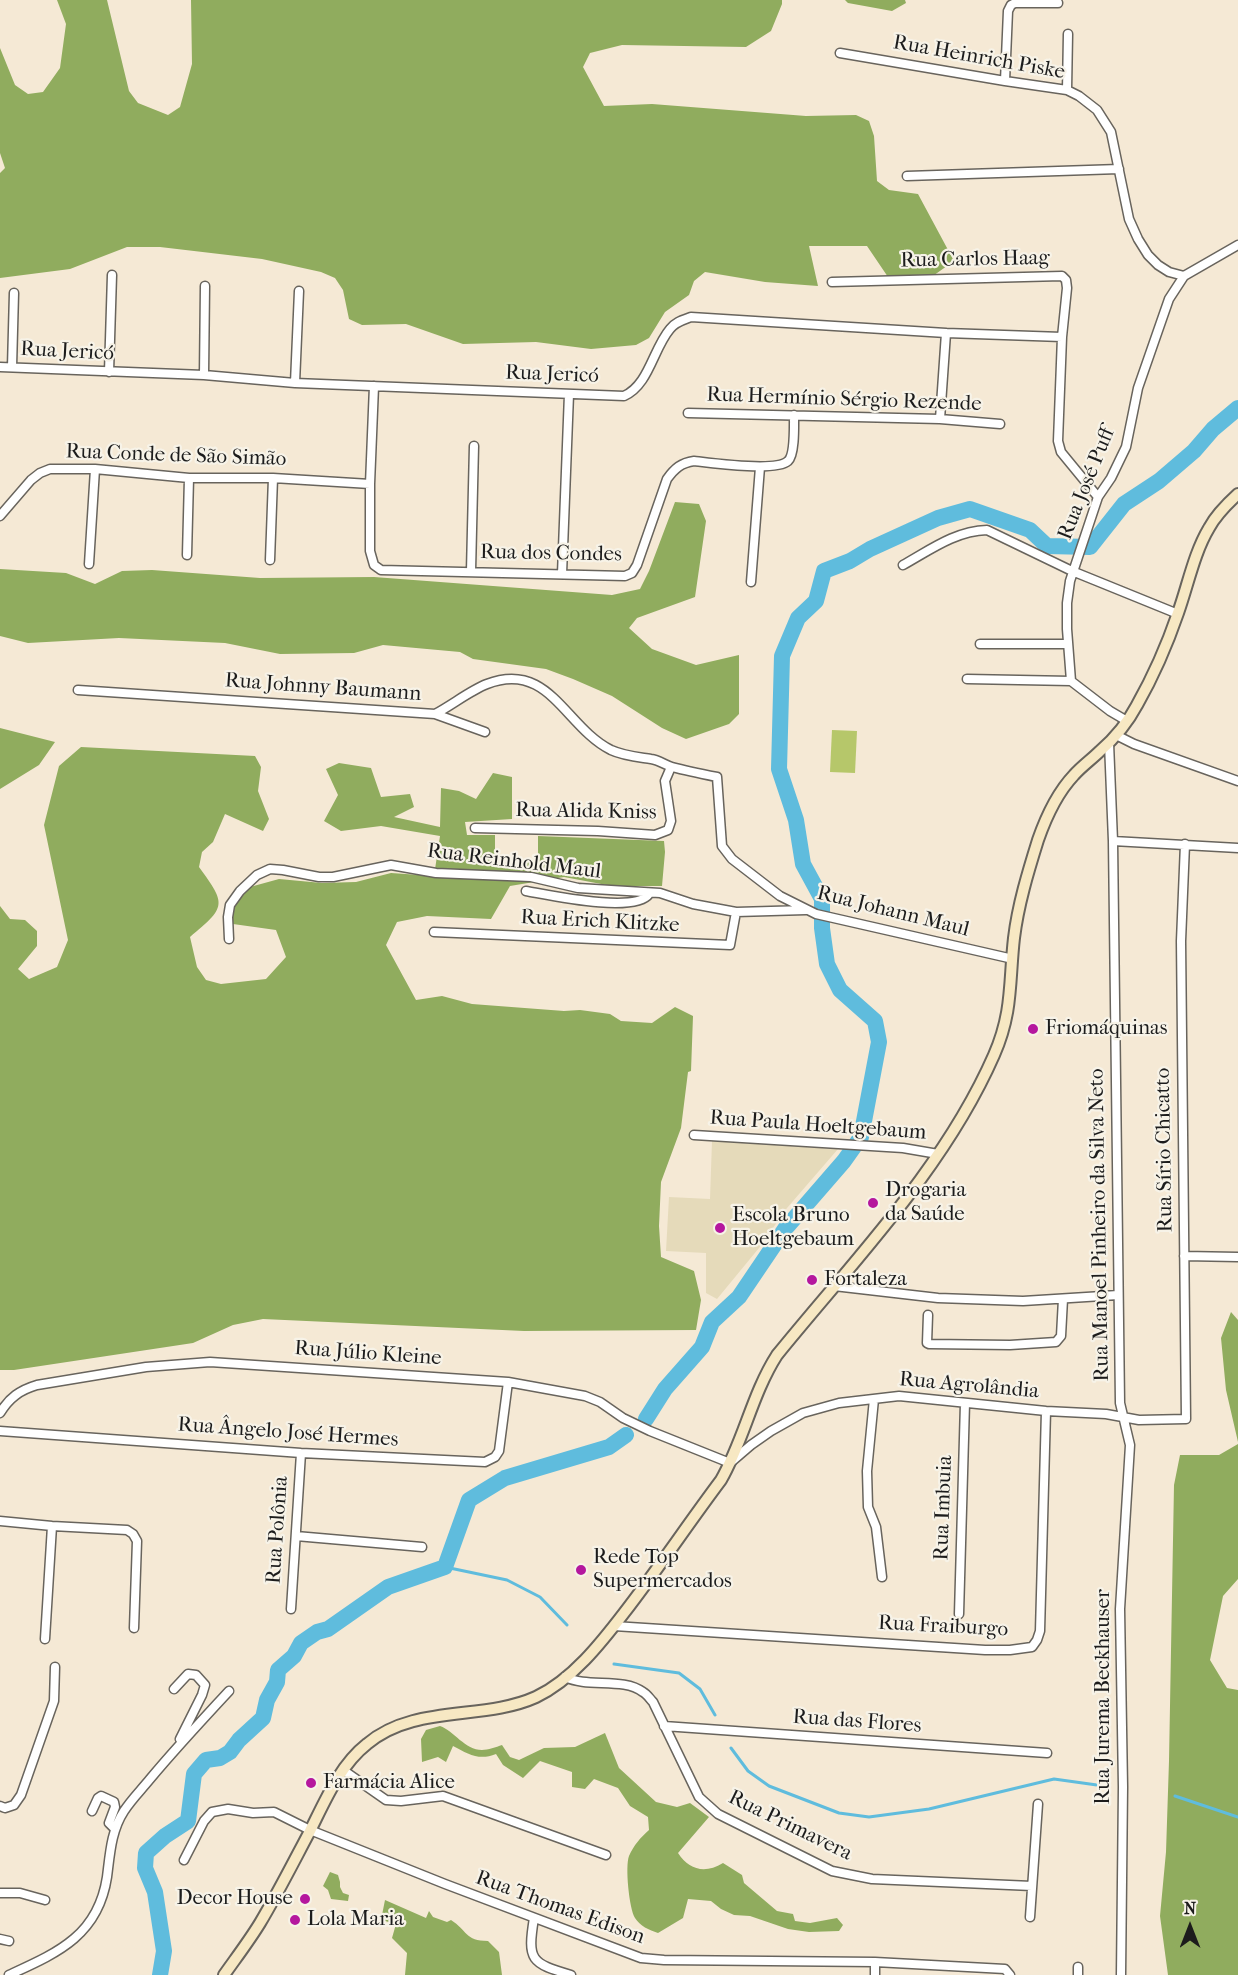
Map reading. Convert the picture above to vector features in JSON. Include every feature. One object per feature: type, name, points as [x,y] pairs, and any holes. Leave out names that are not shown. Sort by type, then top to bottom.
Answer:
[{"type":"main road","points":[[224,1975],[260,1923],[343,1770],[367,1743],[393,1729],[437,1716],[500,1708],[519,1703],[537,1696],[565,1677],[614,1626],[721,1480],[730,1463],[765,1373],[938,1154],[973,1098],[1001,1040],[1010,1003],[1014,937],[1022,897],[1038,839],[1050,810],[1074,775],[1113,739],[1127,721],[1154,674],[1208,529],[1238,494]]},
{"type":"street","points":[[1005,81],[1008,11],[1011,5],[1015,3],[1058,3]]},
{"type":"street","points":[[1067,90],[1068,34]]},
{"type":"street","name":"Rua Heinrich Piske","points":[[840,53],[1067,90],[1097,110],[1111,132],[1129,219],[1148,255],[1169,272],[1184,276]]},
{"type":"street","points":[[907,176],[1119,169]]},
{"type":"street","points":[[1184,276],[1238,245]]},
{"type":"street","points":[[109,372],[112,275]]},
{"type":"street","name":"Rua Carlos Haag","points":[[832,282],[1062,276],[1066,280],[1067,288],[1062,337],[1059,447],[1098,497]]},
{"type":"street","name":"Rua José Puff","points":[[1071,681],[1067,603],[1072,571],[1098,497],[1111,478],[1126,447],[1138,388],[1169,299],[1184,276]]},
{"type":"street","points":[[204,375],[205,286]]},
{"type":"street","points":[[296,383],[299,291]]},
{"type":"street","points":[[12,367],[14,293]]},
{"type":"street","name":"Rua Jericó","points":[[0,367],[204,375],[296,383],[624,396],[632,393],[636,388],[670,329],[680,321],[691,317],[946,333],[1062,337]]},
{"type":"street","points":[[940,419],[946,333]]},
{"type":"street","name":"Rua dos Condes","points":[[374,386],[370,551],[374,565],[381,570],[625,576],[632,573],[637,565],[667,479],[674,469],[683,463],[694,461],[760,467],[782,465],[789,460],[792,453],[794,415]]},
{"type":"street","points":[[562,574],[569,394]]},
{"type":"street","name":"Rua Hermínio Sérgio Rezende","points":[[687,413],[940,419],[1000,424]]},
{"type":"street","points":[[471,571],[474,446]]},
{"type":"street","points":[[751,582],[760,467]]},
{"type":"street","name":"Rua Conde de São Simão","points":[[0,516],[40,473],[50,469],[95,469],[189,478],[273,478],[370,484]]},
{"type":"street","points":[[89,564],[95,469]]},
{"type":"street","points":[[187,555],[189,478]]},
{"type":"street","points":[[270,560],[273,478]]},
{"type":"street","points":[[903,566],[957,535],[972,530],[987,530],[1072,571],[1178,614]]},
{"type":"street","points":[[980,644],[1068,644]]},
{"type":"street","name":"Rua Johnny Baumann","points":[[78,690],[435,714],[484,685],[500,680],[524,679],[546,689],[585,732],[612,750],[635,757],[654,759],[671,767]]},
{"type":"street","points":[[966,679],[1071,681],[1127,721]]},
{"type":"street","points":[[435,714],[485,732]]},
{"type":"street","points":[[1113,739],[1134,744],[1238,781]]},
{"type":"street","name":"Rua Manoel Pinheiro da Silva Neto","points":[[1113,739],[1118,1295],[1120,1403],[1125,1419]]},
{"type":"street","name":"Rua Alida Kniss","points":[[475,828],[655,835],[668,830],[671,821],[665,781],[671,767]]},
{"type":"street","name":"Rua Johann Maul","points":[[671,767],[717,777],[722,846],[726,853],[780,896],[811,912],[1012,959]]},
{"type":"street","points":[[1113,841],[1238,848]]},
{"type":"street","name":"Rua Sírio Chicatto","points":[[1185,844],[1181,941],[1186,1419]]},
{"type":"street","name":"Rua Reinhold Maul","points":[[229,939],[230,905],[240,891],[257,876],[270,869],[333,877],[390,865],[436,873],[531,878],[578,888],[660,893],[693,904],[736,912],[811,912]]},
{"type":"street","points":[[526,891],[609,903],[640,901],[648,894]]},
{"type":"street","name":"Rua Erich Klitzke","points":[[434,932],[730,945],[736,912]]},
{"type":"street","name":"Rua Paula Hoeltgebaum","points":[[694,1135],[903,1148],[938,1154]]},
{"type":"street","points":[[1184,1256],[1238,1257]]},
{"type":"street","points":[[834,1286],[938,1298],[1023,1301],[1118,1295]]},
{"type":"street","points":[[928,1315],[927,1343],[929,1344],[1010,1345],[1056,1342],[1061,1336],[1063,1299]]},
{"type":"street","name":"Rua Júlio Kleine","points":[[0,1413],[10,1398],[23,1389],[37,1385],[146,1367],[210,1362],[508,1382],[585,1396],[600,1402],[623,1418],[650,1431],[730,1463]]},
{"type":"street","name":"Rua Ângelo José Hermes","points":[[0,1431],[301,1453],[485,1462],[495,1457],[499,1451],[508,1382]]},
{"type":"street","name":"Rua Agrolândia","points":[[730,1463],[764,1436],[803,1413],[839,1404],[899,1396],[1046,1411],[1106,1414],[1125,1419],[1186,1419]]},
{"type":"street","points":[[874,1399],[867,1471],[868,1507],[876,1527],[882,1577]]},
{"type":"street","name":"Rua Imbuia","points":[[959,1614],[965,1403]]},
{"type":"street","name":"Rua Fraiburgo","points":[[614,1626],[985,1650],[1032,1647],[1040,1631],[1046,1411]]},
{"type":"street","name":"Rua Jurema Beckhauser","points":[[1121,1975],[1123,1788],[1120,1609],[1130,1444],[1125,1419]]},
{"type":"street","name":"Rua Polônia","points":[[291,1609],[301,1453]]},
{"type":"street","points":[[0,1521],[127,1530],[134,1534],[137,1541],[134,1628]]},
{"type":"street","points":[[45,1639],[52,1526]]},
{"type":"street","points":[[296,1536],[422,1547]]},
{"type":"street","points":[[0,1806],[5,1808],[14,1805],[21,1795],[54,1701],[55,1667]]},
{"type":"street","points":[[174,1689],[188,1674],[196,1675],[204,1684],[202,1695],[178,1745]]},
{"type":"street","name":"Rua Primavera","points":[[565,1677],[574,1682],[632,1686],[643,1692],[653,1702],[699,1797],[718,1814],[832,1870],[872,1879],[1032,1886]]},
{"type":"street","points":[[9,1975],[54,1954],[80,1935],[96,1911],[106,1885],[115,1829],[124,1811],[178,1745],[229,1691]]},
{"type":"street","name":"Rua das Flores","points":[[664,1726],[1047,1753]]},
{"type":"street","points":[[343,1770],[386,1800],[401,1801],[443,1796],[606,1855]]},
{"type":"street","points":[[92,1811],[101,1796],[114,1802],[115,1807],[109,1823],[115,1829]]},
{"type":"street","points":[[1030,1917],[1038,1804]]},
{"type":"street","name":"Rua Thomas Edison","points":[[184,1860],[204,1821],[212,1812],[220,1809],[253,1813],[274,1812],[310,1830],[641,1958],[875,1962],[1008,1972]]},
{"type":"street","points":[[0,1893],[20,1893],[45,1900]]},
{"type":"street","points":[[534,1918],[531,1940],[532,1956],[541,1966],[571,1975]]},
{"type":"street","points":[[875,1962],[875,1975]]},
{"type":"shaded area","name":"Escola Bruno Hoeltgebaum","points":[[712,1141],[838,1149],[787,1208],[759,1248],[717,1299],[706,1293],[706,1253],[666,1251],[669,1197],[710,1199]]},
{"type":"green space","points":[[57,0],[107,0],[129,91],[138,103],[168,115],[180,107],[192,64],[191,0],[782,0],[771,31],[746,47],[622,45],[590,53],[583,67],[604,106],[652,104],[806,116],[856,115],[869,121],[874,136],[877,181],[889,190],[918,194],[954,261],[930,278],[888,277],[867,246],[809,246],[818,286],[765,282],[705,272],[694,281],[689,295],[665,312],[649,338],[636,345],[591,349],[536,342],[463,344],[406,324],[362,325],[349,319],[343,290],[335,278],[321,272],[262,259],[160,247],[127,247],[70,269],[0,278],[0,173],[5,168],[0,153],[0,48],[15,85],[28,94],[43,92],[60,68],[66,24]]},
{"type":"green space","points":[[845,0],[905,0],[906,3],[892,11],[848,3]]},
{"type":"green space","points":[[675,502],[699,504],[706,521],[695,597],[637,618],[629,628],[652,649],[696,665],[739,655],[739,714],[729,724],[686,739],[662,728],[612,696],[573,679],[546,669],[473,659],[460,652],[383,645],[354,653],[280,654],[225,643],[119,638],[28,643],[0,636],[0,569],[66,573],[95,584],[122,571],[152,570],[260,578],[374,577],[612,595],[640,589]]},
{"type":"green space","points":[[0,728],[55,742],[39,765],[0,789]]},
{"type":"green space","points":[[832,730],[857,731],[855,773],[830,772]]},
{"type":"green space","points":[[81,747],[255,756],[261,767],[258,791],[269,819],[263,831],[225,814],[213,842],[202,852],[199,867],[218,898],[218,905],[211,919],[190,937],[197,967],[206,980],[221,984],[266,979],[286,957],[276,930],[233,924],[232,909],[250,887],[279,879],[322,883],[356,882],[391,873],[434,876],[440,836],[381,826],[341,831],[324,821],[338,795],[326,769],[339,763],[371,768],[381,797],[410,794],[414,807],[394,817],[440,827],[441,788],[459,791],[476,799],[493,773],[512,777],[512,819],[465,822],[467,835],[495,835],[495,862],[538,862],[538,836],[664,841],[662,886],[612,886],[564,877],[510,886],[491,919],[427,916],[397,922],[386,945],[416,1000],[442,996],[472,1004],[564,1011],[580,1010],[610,1014],[621,1021],[652,1023],[675,1007],[693,1016],[691,1071],[688,1072],[681,1128],[661,1182],[659,1226],[661,1257],[694,1271],[701,1300],[696,1330],[524,1331],[263,1319],[233,1325],[193,1343],[14,1370],[0,1370],[0,906],[10,919],[25,920],[37,931],[37,946],[18,969],[29,979],[57,967],[68,940],[44,825],[59,766]]},
{"type":"green space","points":[[1231,1312],[1238,1320],[1238,1442],[1226,1390],[1221,1338]]},
{"type":"green space","points":[[1238,1444],[1238,1579],[1223,1596],[1210,1660],[1227,1688],[1238,1690],[1238,1975],[1168,1975],[1160,1916],[1166,1852],[1169,1761],[1174,1485],[1180,1455],[1219,1455]]},
{"type":"green space","points":[[440,1726],[470,1747],[484,1750],[502,1745],[510,1757],[519,1760],[544,1748],[575,1747],[605,1733],[619,1768],[656,1802],[677,1807],[690,1803],[709,1817],[678,1853],[682,1859],[692,1867],[704,1869],[723,1863],[742,1875],[744,1883],[777,1911],[793,1914],[795,1921],[810,1923],[837,1918],[843,1925],[839,1931],[809,1932],[788,1929],[750,1916],[734,1915],[711,1901],[688,1899],[683,1918],[658,1933],[648,1929],[637,1921],[633,1913],[629,1897],[627,1868],[631,1852],[649,1830],[648,1817],[630,1806],[618,1788],[594,1779],[585,1789],[572,1787],[572,1772],[540,1761],[523,1778],[503,1765],[496,1754],[479,1757],[453,1746],[446,1762],[438,1757],[422,1762],[421,1739],[426,1730]]},
{"type":"green space","points":[[330,1872],[338,1875],[343,1893],[349,1895],[348,1901],[331,1899],[328,1890],[323,1886]]},
{"type":"green space","points":[[385,1900],[426,1918],[429,1911],[433,1917],[447,1922],[451,1920],[470,1937],[488,1941],[499,1952],[502,1975],[405,1975],[407,1953],[392,1938],[396,1924],[385,1921],[382,1915]]},
{"type":"waterway","points":[[646,1419],[665,1389],[702,1347],[712,1322],[739,1297],[785,1229],[844,1161],[861,1137],[879,1042],[875,1021],[840,990],[827,964],[822,928],[822,899],[803,864],[796,820],[779,769],[782,656],[798,618],[816,601],[824,571],[850,561],[870,549],[938,518],[970,509],[1030,530],[1047,546],[1090,547],[1124,504],[1159,481],[1238,408]]},
{"type":"waterway","points":[[160,1975],[164,1951],[155,1892],[145,1868],[146,1853],[165,1836],[188,1821],[194,1774],[206,1760],[220,1758],[230,1752],[239,1740],[263,1718],[267,1700],[277,1682],[278,1670],[294,1656],[301,1643],[317,1632],[328,1629],[388,1587],[445,1567],[469,1500],[505,1478],[609,1447],[626,1435]]},
{"type":"waterway","points":[[445,1567],[507,1580],[540,1597],[567,1625]]},
{"type":"waterway","points":[[614,1664],[679,1673],[700,1689],[715,1715]]},
{"type":"waterway","points":[[731,1748],[748,1771],[769,1786],[839,1813],[869,1817],[929,1809],[1054,1779],[1104,1786]]},
{"type":"waterway","points":[[1175,1796],[1238,1817]]},
{"type":"place","name":"Friomáquinas","points":[[1033,1029]]},
{"type":"place","name":"Drogaria da Saúde","points":[[873,1203]]},
{"type":"place","name":"Escola Bruno Hoeltgebaum","points":[[720,1228]]},
{"type":"place","name":"Fortaleza","points":[[812,1280]]},
{"type":"place","name":"Rede Top Supermercados","points":[[581,1570]]},
{"type":"place","name":"Farmácia Alice","points":[[311,1783]]},
{"type":"place","name":"Decor House","points":[[305,1899]]},
{"type":"place","name":"Lola Maria","points":[[295,1920]]}]
